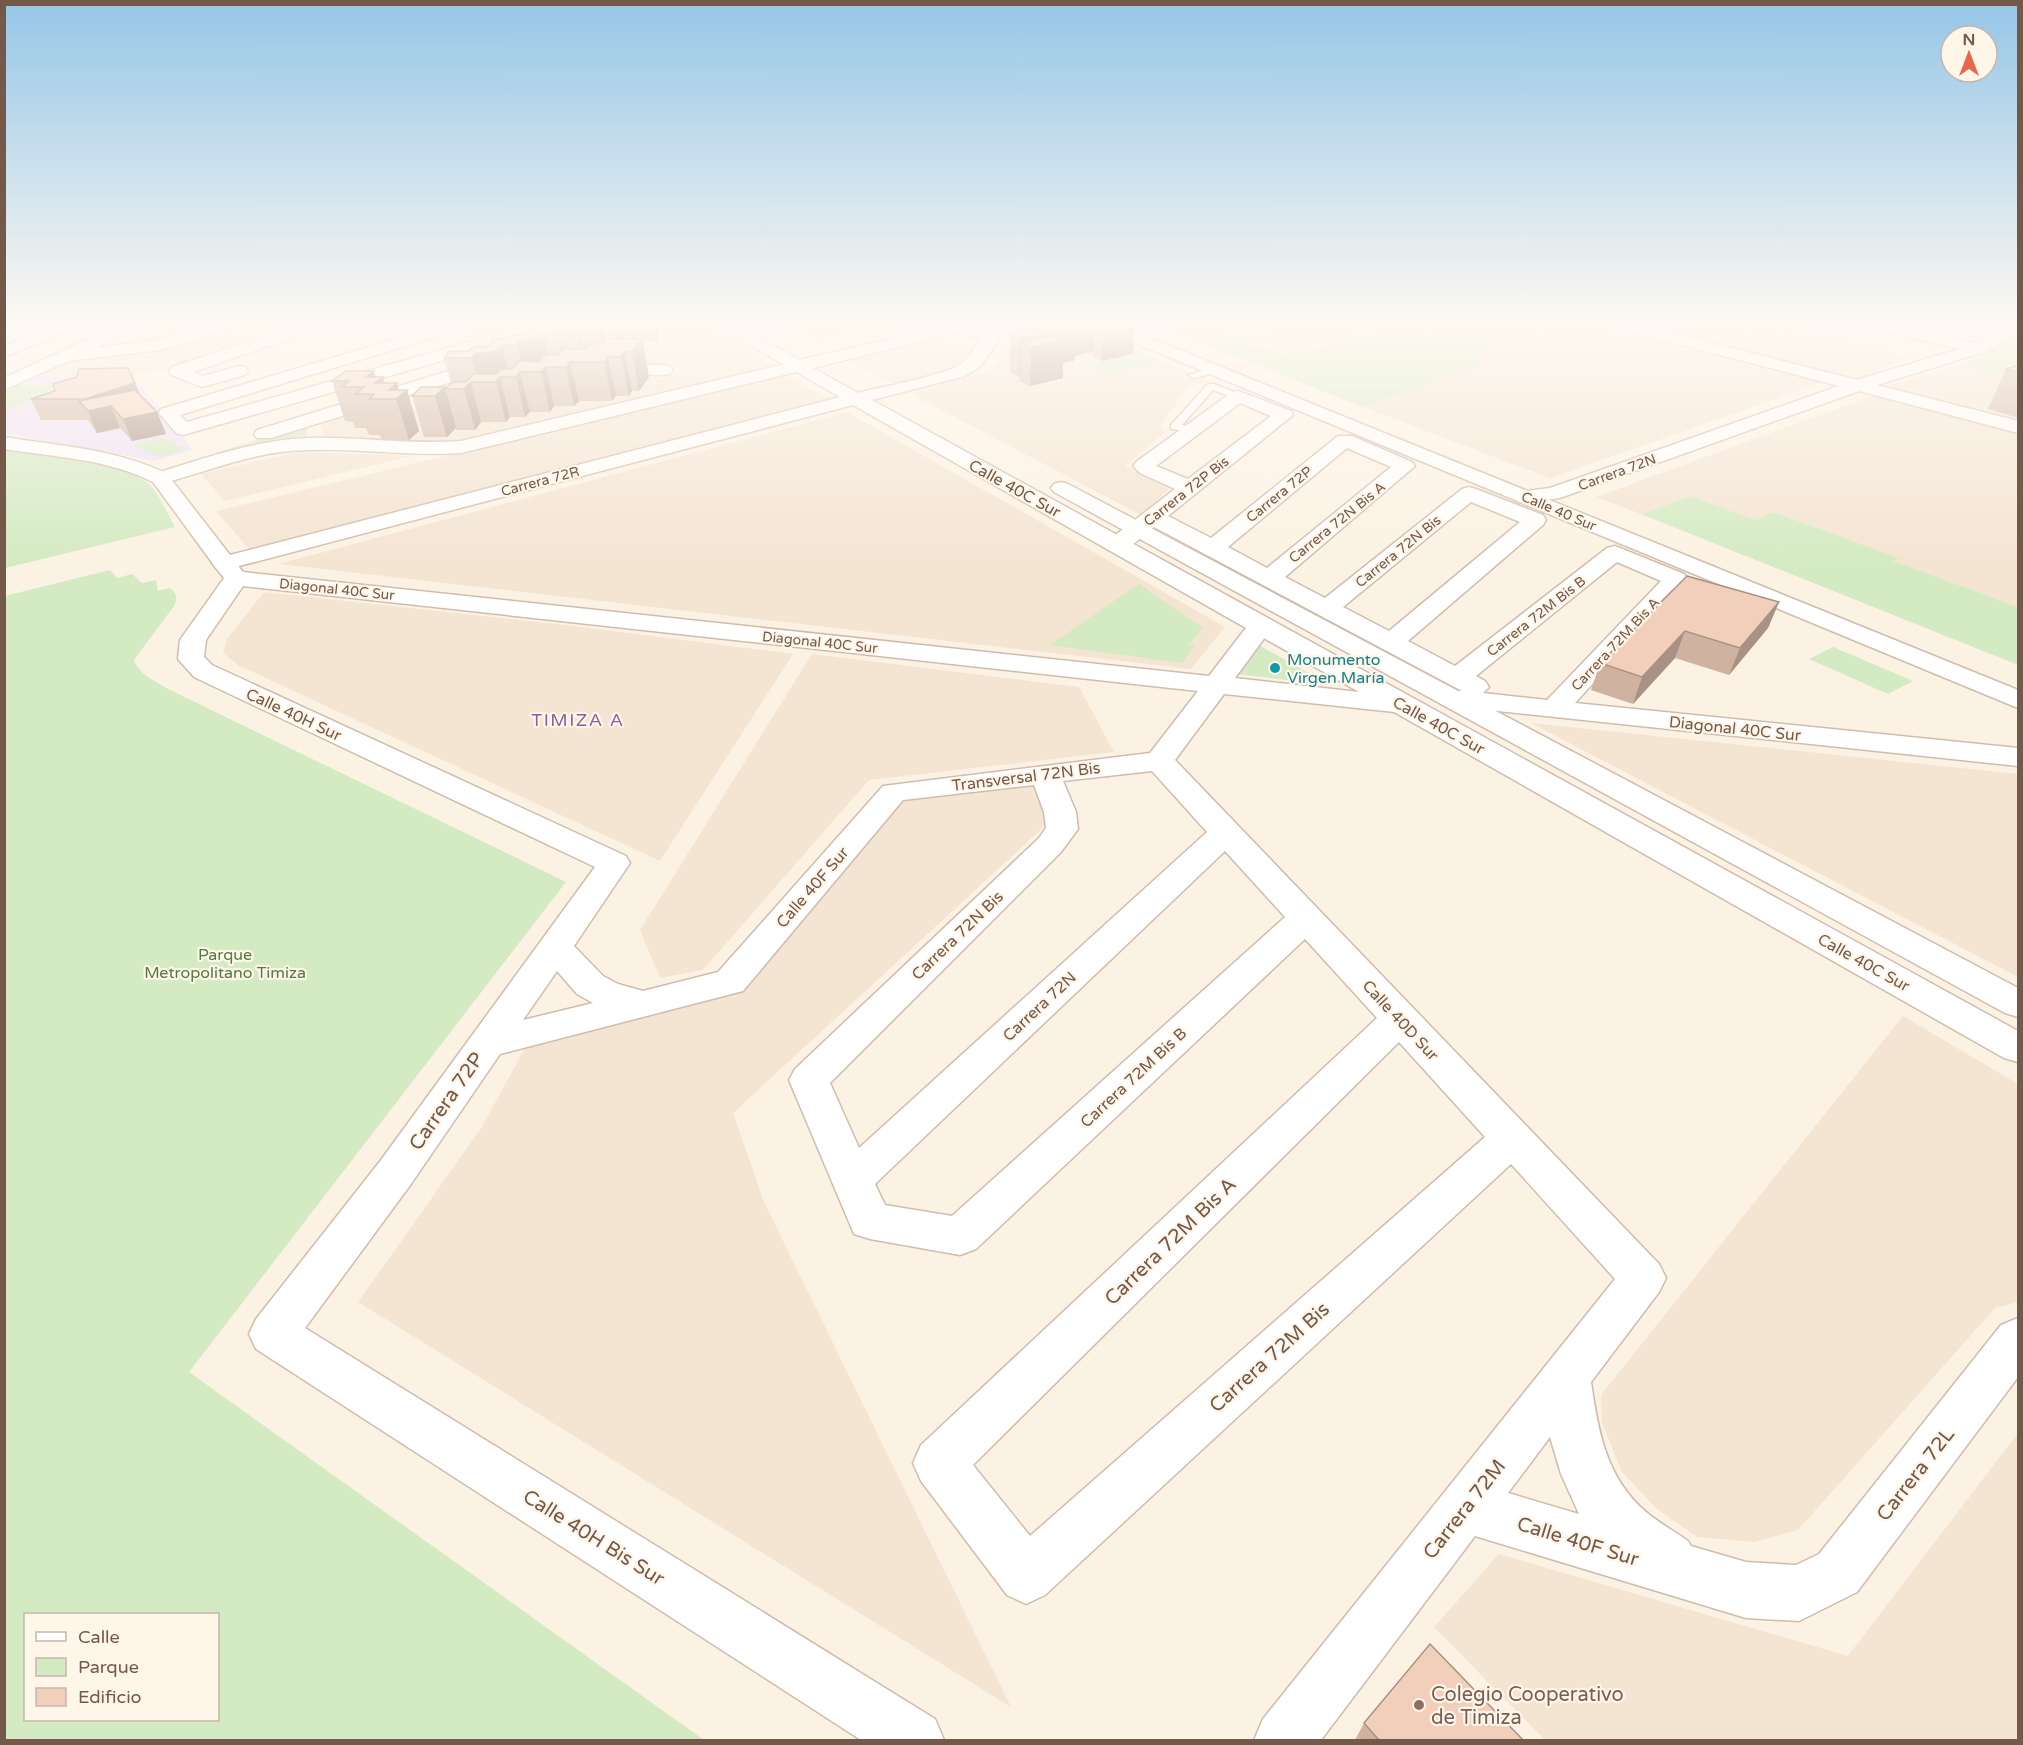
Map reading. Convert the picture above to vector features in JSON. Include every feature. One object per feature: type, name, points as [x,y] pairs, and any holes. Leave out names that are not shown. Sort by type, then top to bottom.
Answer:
[{"type":"street","points":[[196,404],[168,413],[183,429],[269,404]]},
{"type":"street","points":[[153,474],[359,404]]},
{"type":"street","points":[[4,443],[153,474],[256,450],[308,444],[449,449],[636,404]]},
{"type":"street","name":"Carrera 72R","points":[[230,571],[804,404]]},
{"type":"street","name":"Calle 40C Sur","points":[[883,404],[1117,545],[2019,1048]]},
{"type":"street","points":[[904,404],[935,421]]},
{"type":"street","name":"Carrera 72P Bis","points":[[1190,488],[1143,466],[1226,404]]},
{"type":"street","name":"Carrera 72P Bis","points":[[1117,545],[1284,415],[1258,404]]},
{"type":"street","name":"Calle 40 Sur","points":[[1299,404],[1546,507],[2019,681]]},
{"type":"street","name":"Calle 40 Sur","points":[[1312,404],[1546,507],[2019,700]]},
{"type":"street","name":"Carrera 72N","points":[[1391,643],[1546,507],[1812,404]]},
{"type":"street","points":[[1936,404],[2019,426]]},
{"type":"street","points":[[308,444],[314,434],[310,420]]},
{"type":"street","name":"Carrera 72N Bis A","points":[[1269,578],[1405,466],[1345,440]]},
{"type":"street","name":"Carrera 72P","points":[[1213,548],[1345,440]]},
{"type":"street","points":[[153,474],[230,571]]},
{"type":"street","name":"Calle 40C Sur","points":[[1041,477],[1145,523],[1213,548],[1391,643],[1454,688]]},
{"type":"street","name":"Calle 40 Sur","points":[[1469,492],[1546,507]]},
{"type":"street","name":"Carrera 72N Bis","points":[[1326,609],[1469,492]]},
{"type":"street","name":"Calle 40C Sur","points":[[1145,523],[1454,688],[1614,786],[2019,1004]]},
{"type":"street","name":"Carrera 72M Bis B","points":[[1454,688],[1615,553],[1676,579]]},
{"type":"street","name":"Diagonal 40C Sur","points":[[230,571],[1404,705]]},
{"type":"street","name":"Calle 40H Sur","points":[[230,571],[194,640],[191,659],[204,671],[614,863]]},
{"type":"street","name":"Carrera 72M Bis A","points":[[1554,709],[1676,579]]},
{"type":"street","points":[[1159,761],[1261,625]]},
{"type":"street","name":"Diagonal 40C Sur","points":[[1454,688],[1507,704],[2019,757]]},
{"type":"street","name":"Transversal 72N Bis","points":[[894,792],[1159,761]]},
{"type":"street","name":"Calle 40D Sur","points":[[1159,761],[1643,1278]]},
{"type":"street","name":"Carrera 72N Bis","points":[[853,1179],[809,1080],[1050,845],[1062,829],[1060,812],[1045,774]]},
{"type":"street","points":[[1581,804],[1614,786]]},
{"type":"street","name":"Calle 40F Sur","points":[[641,1003],[730,981],[894,792]]},
{"type":"street","name":"Carrera 72N","points":[[853,1179],[1226,832]]},
{"type":"street","name":"Carrera 72P","points":[[273,1334],[396,1172],[614,863]]},
{"type":"street","name":"Carrera 72M Bis B","points":[[853,1179],[870,1221],[960,1236],[1306,918]]},
{"type":"street","points":[[555,946],[590,985],[607,994],[641,1003]]},
{"type":"street","points":[[487,1043],[641,1003]]},
{"type":"street","name":"Carrera 72M Bis A","points":[[1026,1576],[939,1463],[1400,1018]]},
{"type":"street","name":"Carrera 72M Bis","points":[[1026,1576],[1512,1138]]},
{"type":"street","name":"Carrera 72M","points":[[1284,1740],[1643,1278]]},
{"type":"street","name":"Calle 40H Bis Sur","points":[[273,1334],[914,1740]]},
{"type":"street","name":"Carrera 72L","points":[[1799,1593],[1838,1573],[2019,1341]]},
{"type":"street","name":"Calle 40F Sur","points":[[1566,1378],[1573,1431],[1582,1468],[1601,1502],[1622,1526],[1690,1575]]},
{"type":"street","name":"Calle 40F Sur","points":[[1466,1507],[1746,1590],[1799,1593]]},
{"type":"shaded area","points":[[5,404],[156,404],[193,450],[154,461],[5,433]]},
{"type":"shaded area","points":[[489,404],[616,404],[470,439],[436,444],[325,439],[320,421],[367,407],[468,410]]},
{"type":"shaded area","points":[[660,404],[809,404],[250,550],[216,511]]},
{"type":"shaded area","points":[[931,404],[1176,404],[1160,427],[1165,432],[1125,466],[1170,488],[1141,515]]},
{"type":"shaded area","points":[[1370,404],[1760,404],[1550,478],[1363,407]]},
{"type":"shaded area","points":[[1849,404],[1910,404],[2018,434],[2018,607],[1892,561],[1898,558],[1773,512],[1755,520],[1691,496],[1641,514],[1596,497]]},
{"type":"shaded area","points":[[1956,404],[2018,404],[2018,421]]},
{"type":"shaded area","points":[[847,412],[1225,627],[1191,669],[279,564]]},
{"type":"shaded area","points":[[299,452],[411,456],[225,501],[201,474]]},
{"type":"shaded area","points":[[264,592],[565,625],[793,654],[660,861],[238,665],[223,653],[227,639]]},
{"type":"shaded area","points":[[812,654],[1079,687],[1114,752],[869,780],[703,970],[660,978],[640,930]]},
{"type":"shaded area","points":[[1531,723],[2018,774],[2018,977],[1705,814]]},
{"type":"shaded area","points":[[1034,786],[1047,824],[733,1113],[764,1202],[1011,1707],[358,1302],[482,1127],[526,1046],[742,990],[903,801]]},
{"type":"shaded area","points":[[1903,1016],[2018,1084],[2018,1302],[1995,1308],[1798,1530],[1754,1542],[1697,1537],[1657,1509],[1622,1472],[1602,1423],[1601,1395]]},
{"type":"shaded area","points":[[2018,1433],[2018,1740],[1545,1740],[1434,1627],[1499,1554],[1848,1656]]},
{"type":"green space","points":[[5,404],[22,404],[5,413]]},
{"type":"green space","points":[[1310,404],[1317,404],[1525,488],[1522,489]]},
{"type":"green space","points":[[298,427],[307,428],[307,435],[276,440],[204,460],[187,462]]},
{"type":"green space","points":[[160,437],[188,449],[160,457],[132,446]]},
{"type":"green space","points":[[4,450],[80,461],[137,476],[156,492],[175,527],[5,568]]},
{"type":"green space","points":[[1691,496],[1755,520],[1773,512],[1899,558],[1893,561],[2018,607],[2018,665],[1641,514]]},
{"type":"green space","name":"Parque Metropolitano Timiza","points":[[110,570],[117,578],[132,574],[142,583],[156,580],[158,591],[170,588],[175,594],[174,606],[134,660],[147,676],[166,688],[566,882],[189,1372],[704,1740],[5,1740],[5,596]]},
{"type":"green space","points":[[1139,584],[1203,628],[1189,645],[1195,645],[1182,663],[1050,645]]},
{"type":"green space","points":[[1255,643],[1330,685],[1236,674]]},
{"type":"green space","points":[[1833,647],[1913,681],[1888,694],[1809,659]]},
{"type":"building","points":[[82,404],[149,404],[157,412],[123,419],[111,406],[88,411]]},
{"type":"building","points":[[1687,576],[1779,602],[1740,648],[1685,631],[1642,677],[1600,663]]},
{"type":"building","points":[[1430,1644],[1523,1740],[1379,1740],[1364,1723]]},
{"type":"place","name":"Monumento Virgen María","points":[[1275,668]]},
{"type":"place","name":"Colegio Cooperativo de Timiza","points":[[1419,1705]]},
{"type":"district","name":"TIMIZA A","points":[[578,720]]}]
